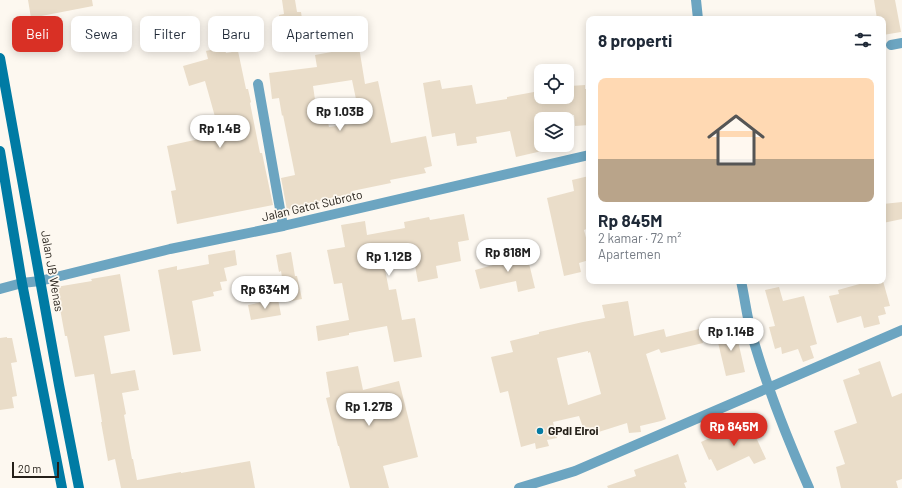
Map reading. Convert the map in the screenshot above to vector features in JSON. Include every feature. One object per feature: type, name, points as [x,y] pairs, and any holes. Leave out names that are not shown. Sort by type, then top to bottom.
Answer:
[{"type":"main road","name":"Jalan JB Wenas","points":[[0,58],[79,488]]},
{"type":"main road","points":[[0,151],[22,283],[62,488]]},
{"type":"street","points":[[696,0],[698,16]]},
{"type":"street","points":[[891,45],[902,43]]},
{"type":"street","points":[[258,84],[283,226]]},
{"type":"street","name":"Jalan Gatot Subroto","points":[[0,288],[40,281],[170,249],[283,226],[586,156]]},
{"type":"street","points":[[742,284],[752,334],[768,388],[809,488]]},
{"type":"street","points":[[519,488],[575,471],[902,330]]},
{"type":"building","points":[[28,0],[92,0],[93,6],[41,16],[31,16]]},
{"type":"building","points":[[282,0],[295,0],[297,12],[301,12],[302,16],[279,16],[284,14]]},
{"type":"building","points":[[874,0],[895,0],[901,32],[886,34],[886,16],[877,16]]},
{"type":"building","points":[[206,51],[226,53],[238,52],[246,89],[248,89],[251,102],[260,153],[262,153],[273,205],[177,224],[171,191],[176,190],[167,146],[213,136],[212,132],[219,131],[205,81],[189,86],[183,66],[208,59]]},
{"type":"building","points":[[332,52],[360,52],[365,84],[378,81],[391,143],[426,136],[432,166],[424,168],[426,173],[390,180],[391,183],[352,191],[353,194],[331,198],[287,210],[281,178],[295,175],[279,98],[272,99],[269,73],[317,67],[315,55]],"holes":[[[352,80],[361,123],[329,127],[327,118],[318,120],[313,86]]]},
{"type":"building","points":[[440,80],[442,89],[472,85],[476,104],[507,99],[507,97],[534,92],[534,104],[574,104],[574,86],[585,85],[586,125],[575,126],[574,112],[534,112],[534,152],[538,152],[516,157],[510,131],[476,137],[477,143],[457,146],[455,133],[432,137],[423,83]]},
{"type":"building","points":[[586,177],[586,229],[584,230],[586,238],[586,261],[579,263],[581,272],[564,276],[547,198],[574,191],[572,180]]},
{"type":"building","points":[[902,202],[902,219],[886,222],[886,204]]},
{"type":"building","points":[[464,214],[469,240],[458,242],[461,261],[436,266],[438,278],[418,282],[413,255],[411,256],[408,243],[381,249],[389,290],[396,289],[402,320],[415,318],[422,357],[394,362],[387,326],[349,333],[349,335],[318,341],[316,326],[349,320],[342,283],[334,284],[327,250],[345,247],[341,225],[365,221],[367,235],[405,228],[404,222],[429,217],[430,220]]},
{"type":"building","points":[[235,250],[237,265],[224,268],[227,281],[220,282],[222,290],[213,292],[214,296],[192,301],[201,351],[173,355],[158,270],[177,266],[177,270],[209,264],[208,255]]},
{"type":"building","points":[[526,251],[535,288],[518,292],[516,281],[480,289],[475,270],[493,265],[492,263],[510,259],[509,255]]},
{"type":"building","points":[[291,252],[295,276],[297,276],[302,299],[286,302],[281,271],[279,272],[276,255]]},
{"type":"building","points":[[120,274],[130,331],[104,336],[111,374],[135,370],[139,390],[122,393],[126,414],[124,415],[137,480],[250,461],[255,488],[121,488],[115,459],[108,461],[94,374],[75,377],[67,336],[65,336],[56,287],[92,281],[91,279]]},
{"type":"building","points":[[859,284],[884,284],[890,306],[884,307],[886,314],[878,316],[880,324],[864,328],[861,316],[837,323],[829,296],[839,294],[838,290]]},
{"type":"building","points":[[779,287],[783,301],[804,296],[817,344],[810,346],[814,358],[803,362],[798,349],[782,354],[781,347],[775,349],[769,327],[775,326],[765,290]]},
{"type":"building","points":[[278,299],[281,315],[251,320],[248,305]]},
{"type":"building","points":[[628,301],[634,336],[664,329],[666,337],[699,329],[703,343],[661,353],[659,349],[646,354],[666,419],[640,426],[641,432],[629,433],[627,423],[586,436],[579,416],[553,422],[557,438],[547,440],[549,446],[536,449],[535,443],[521,447],[508,391],[500,393],[491,357],[513,352],[510,341],[539,334],[539,332],[605,318],[602,305]],"holes":[[[588,351],[588,353],[590,352],[601,394],[568,405],[557,358]]]},
{"type":"building","points":[[740,328],[742,340],[738,341],[745,372],[726,376],[716,334]]},
{"type":"building","points":[[0,338],[12,338],[17,362],[11,363],[17,396],[12,397],[14,408],[0,410]]},
{"type":"building","points":[[880,361],[892,397],[902,393],[902,479],[896,481],[898,488],[841,488],[836,467],[845,464],[834,431],[857,423],[843,380],[860,374],[858,369]]},
{"type":"building","points":[[358,366],[363,390],[399,381],[418,457],[383,466],[389,488],[350,488],[338,446],[326,398],[330,397],[326,372]]},
{"type":"building","points":[[748,420],[766,459],[754,464],[749,456],[717,471],[711,459],[709,460],[701,442]]},
{"type":"building","points":[[678,454],[687,482],[684,483],[686,488],[608,488],[607,486],[636,476],[634,470]]},
{"type":"place","name":"GPdI Elroi","points":[[540,431]]}]
